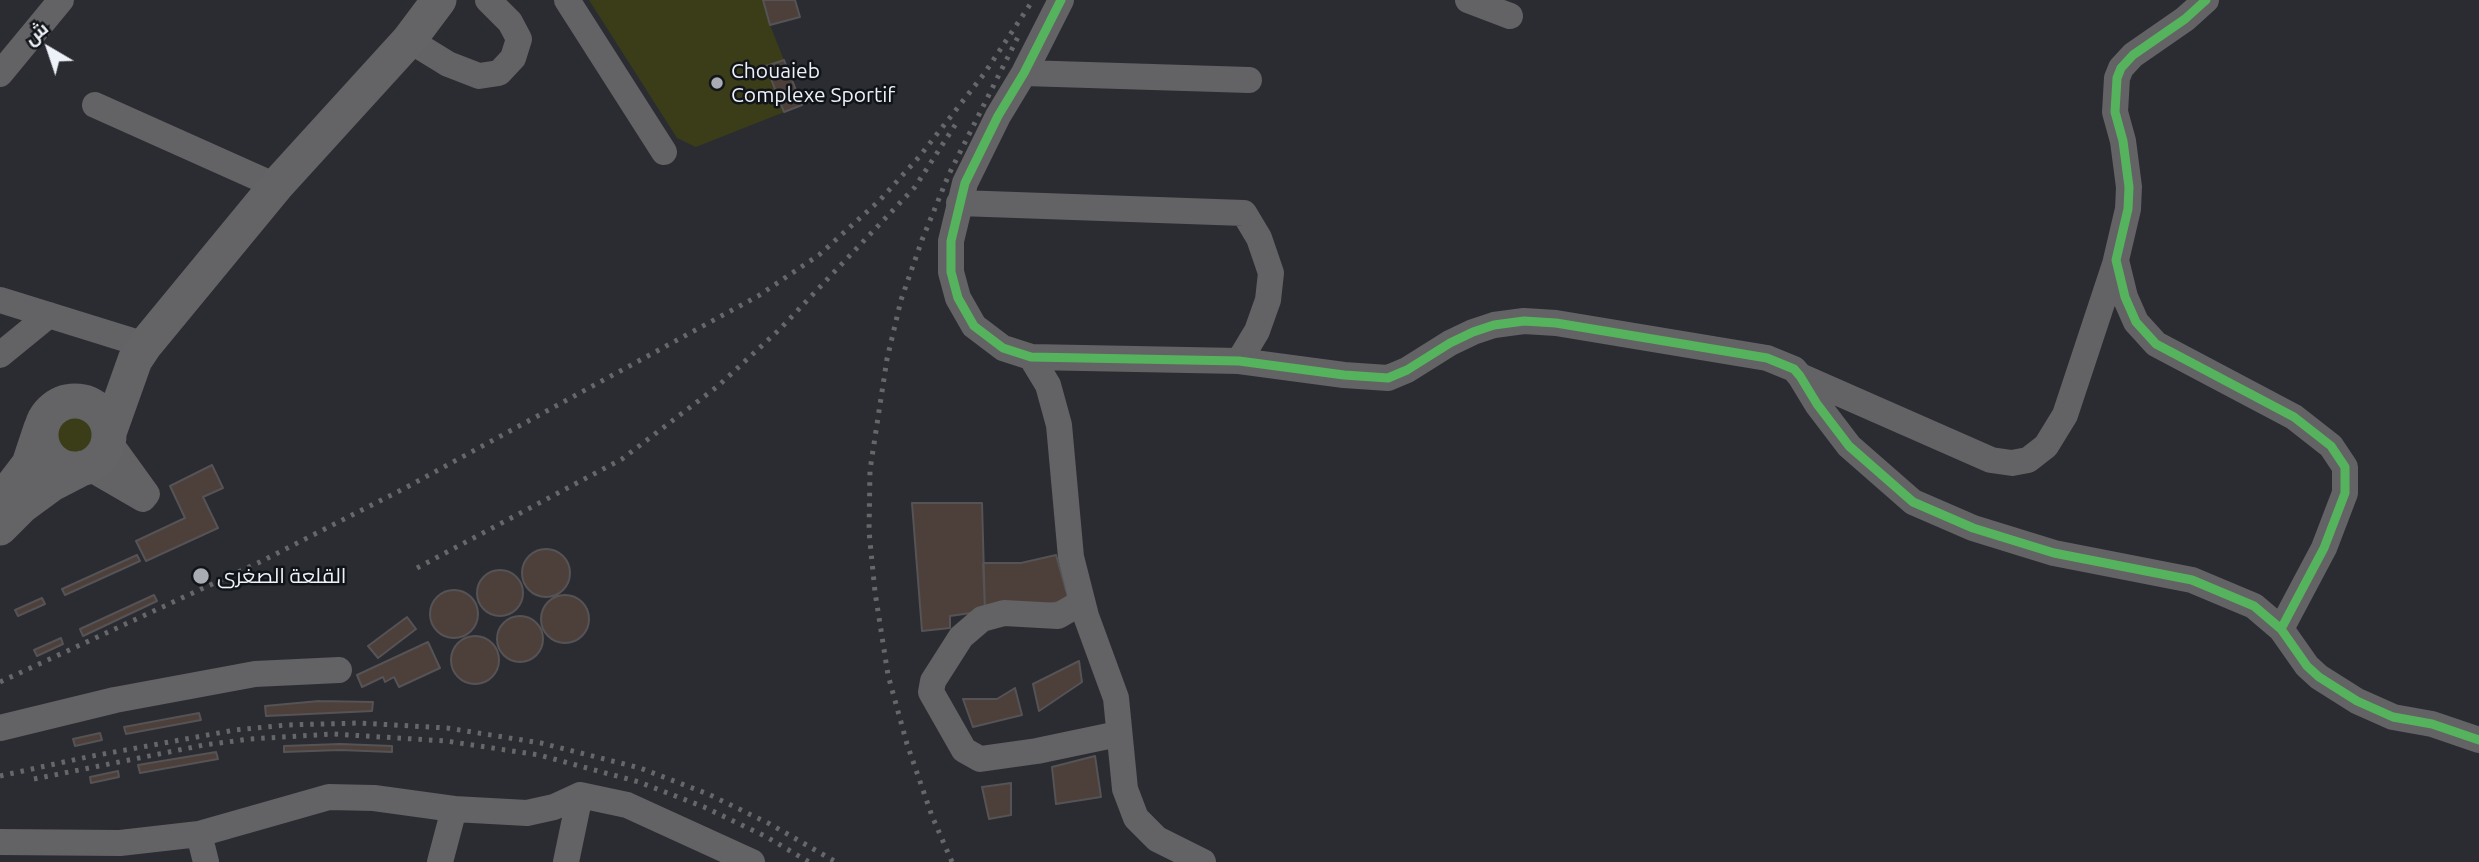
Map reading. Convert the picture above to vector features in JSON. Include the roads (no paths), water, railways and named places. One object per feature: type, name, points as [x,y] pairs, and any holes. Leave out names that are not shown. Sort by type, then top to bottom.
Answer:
[{"type":"main road","points":[[0,502],[29,464],[41,428],[50,411],[140,352],[275,186],[410,40],[427,3]]},
{"type":"main road","points":[[0,528],[22,506],[52,484],[102,455],[140,352]]},
{"type":"main road","points":[[68,401],[91,404],[106,422],[109,437]]},
{"type":"main road","points":[[41,428],[44,450],[51,459],[71,469],[84,467]]},
{"type":"street","points":[[0,74],[61,0]]},
{"type":"street","points":[[410,40],[447,64],[479,76],[499,73],[513,58],[519,39],[510,22],[488,0]]},
{"type":"street","points":[[568,0],[664,152]]},
{"type":"street","points":[[1061,0],[1024,73],[998,116],[965,183],[959,203],[951,251],[951,272],[958,298],[974,326],[1003,348],[1031,357],[1239,361],[1388,378],[1474,332],[1494,325],[1524,321],[1556,323],[1768,358],[1794,369],[1849,446],[1913,502],[1973,528],[2054,552],[2192,580],[2254,606],[2281,629],[2307,666],[2319,677],[2357,701],[2393,717],[2432,724],[2479,740]]},
{"type":"street","points":[[1468,0],[1510,16]]},
{"type":"street","points":[[1800,376],[1991,460],[2012,463],[2028,460],[2046,446],[2065,415],[2116,260],[2128,209],[2130,187],[2123,141],[2115,112],[2117,78],[2121,68],[2133,55],[2185,19],[2206,0]]},
{"type":"street","points":[[1024,73],[1249,80]]},
{"type":"street","points":[[95,105],[275,186]]},
{"type":"street","points":[[959,203],[1244,213],[1259,238],[1271,272],[1268,300],[1257,331],[1239,361]]},
{"type":"street","points":[[2116,260],[2125,297],[2136,322],[2156,344],[2294,417],[2331,446],[2345,467],[2345,493],[2324,548],[2281,629]]},
{"type":"street","points":[[0,300],[49,315],[140,352]]},
{"type":"street","points":[[0,355],[49,315]]},
{"type":"street","points":[[1031,357],[1048,385],[1059,425],[1071,557],[1082,602],[1115,698],[1125,789],[1136,818],[1157,839],[1203,862]]},
{"type":"street","points":[[84,467],[143,499],[147,494],[109,437]]},
{"type":"street","points":[[1082,602],[1058,616],[1004,613],[982,619],[961,637],[933,681],[931,692],[964,750],[980,759],[1037,751],[1118,734]]},
{"type":"street","points":[[0,728],[115,700],[255,674],[339,670]]},
{"type":"street","points":[[566,862],[580,795]]},
{"type":"street","points":[[0,842],[120,843],[199,834],[329,797],[374,798],[454,809],[527,813],[554,807],[580,795],[627,805],[752,862]]},
{"type":"street","points":[[440,862],[454,809]]},
{"type":"street","points":[[199,834],[206,862]]},
{"type":"railway","points":[[0,682],[262,561],[407,487],[758,296],[819,255],[880,200],[919,157],[984,74],[1033,0]]},
{"type":"railway","points":[[952,862],[932,816],[907,744],[888,675],[869,531],[870,470],[887,359],[901,300],[949,174],[1018,37]]},
{"type":"railway","points":[[417,568],[622,459],[718,386],[780,329],[915,187],[959,119]]},
{"type":"railway","points":[[0,776],[235,730],[286,725],[359,723],[447,728],[541,743],[640,768],[708,794],[770,824],[836,862]]},
{"type":"railway","points":[[34,779],[204,745],[250,739],[333,734],[446,741],[539,755],[639,782],[704,807],[765,836],[809,862]]},
{"type":"place","name":"Chouaieb Complexe Sportif","points":[[717,83]]},
{"type":"place","name":"القلعة الصغرى","points":[[201,576]]}]
